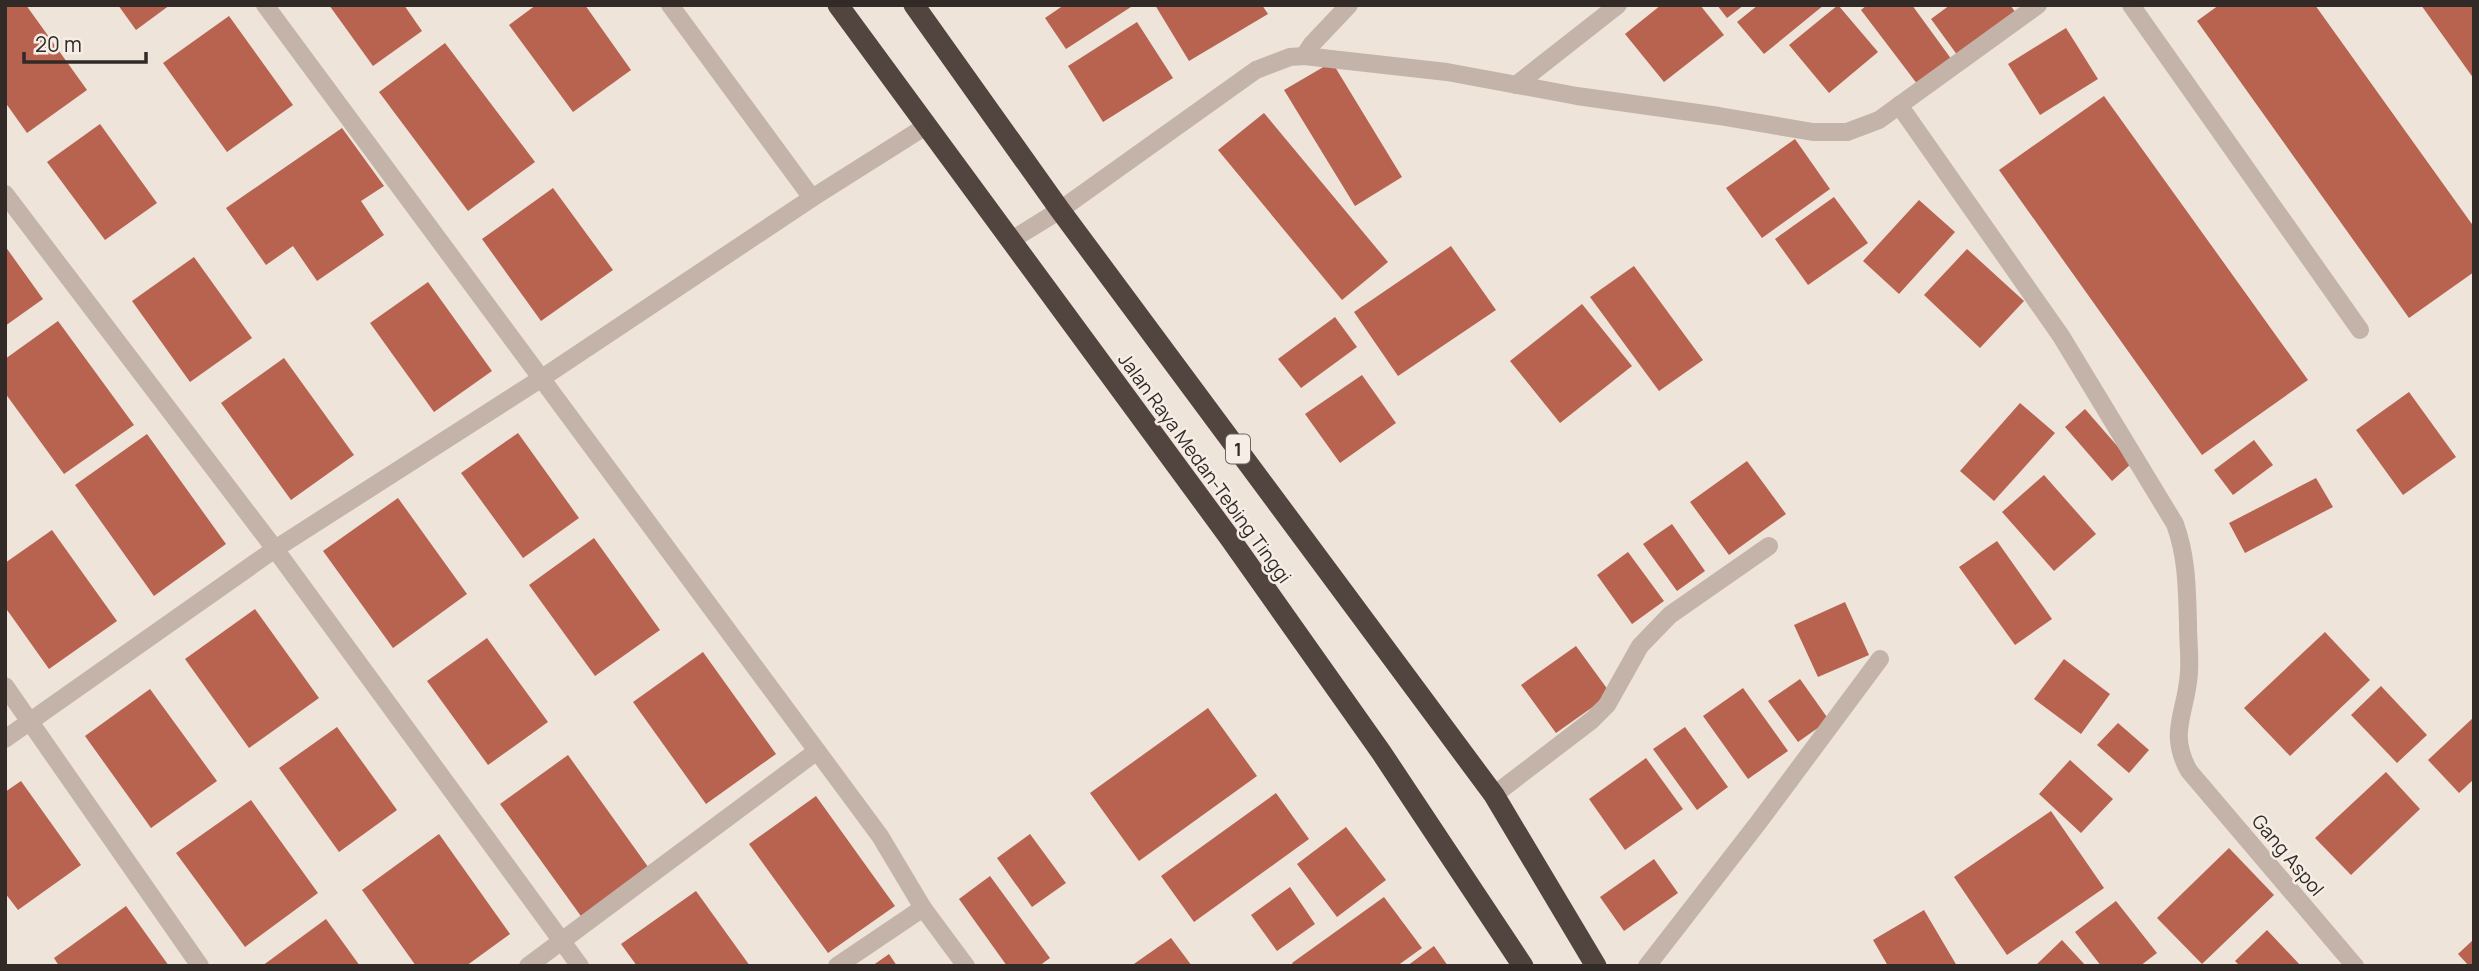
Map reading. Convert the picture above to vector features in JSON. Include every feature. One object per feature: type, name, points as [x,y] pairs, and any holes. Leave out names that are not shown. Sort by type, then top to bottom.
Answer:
[{"type":"highway","name":"Jalan Raya Medan-Tebing Tinggi","points":[[838,5],[1229,537],[1381,752],[1523,966]]},
{"type":"highway","name":"Jalan Raya Medan-Tebing Tinggi","points":[[914,5],[1060,210],[1494,795],[1596,966]]},
{"type":"street","points":[[265,5],[880,836],[923,908],[966,966]]},
{"type":"street","points":[[670,5],[812,198]]},
{"type":"street","points":[[1304,56],[1349,5]]},
{"type":"street","points":[[1516,85],[1618,5]]},
{"type":"street","points":[[1010,241],[1060,210],[1256,69],[1290,57],[1304,56],[1447,72],[1813,132],[1847,132],[1879,120],[2038,5]]},
{"type":"street","points":[[2131,5],[2360,330]]},
{"type":"street","name":"Gang Aspol","points":[[1899,106],[2061,337],[2175,524],[2186,565],[2189,674],[2177,738],[2180,755],[2189,771],[2355,966]]},
{"type":"street","points":[[5,739],[275,549],[926,126]]},
{"type":"street","points":[[5,194],[275,549],[580,966]]},
{"type":"street","points":[[1494,795],[1592,720],[1607,705],[1640,646],[1670,615],[1769,546]]},
{"type":"street","points":[[1647,966],[1880,659]]},
{"type":"street","points":[[5,686],[200,966]]},
{"type":"street","points":[[528,966],[817,751]]},
{"type":"street","points":[[837,966],[923,908]]},
{"type":"building","points":[[5,5],[26,5],[87,90],[27,133],[5,102]]},
{"type":"building","points":[[118,5],[170,5],[136,30]]},
{"type":"building","points":[[329,5],[404,5],[422,31],[373,66]]},
{"type":"building","points":[[536,5],[585,5],[631,70],[573,112],[509,25]]},
{"type":"building","points":[[1064,5],[1134,5],[1066,49],[1045,18]]},
{"type":"building","points":[[1155,5],[1262,5],[1268,14],[1189,61]]},
{"type":"building","points":[[1661,5],[1700,5],[1724,35],[1664,82],[1625,34]]},
{"type":"building","points":[[1717,5],[1744,5],[1727,18]]},
{"type":"building","points":[[1758,5],[1824,5],[1764,54],[1737,22]]},
{"type":"building","points":[[1838,5],[1878,52],[1829,93],[1789,45]]},
{"type":"building","points":[[1867,5],[1912,5],[1952,60],[1918,85],[1861,10]]},
{"type":"building","points":[[1950,5],[2010,5],[2016,13],[1958,56],[1931,19]]},
{"type":"building","points":[[2219,5],[2315,5],[2474,227],[2474,272],[2409,318],[2197,21]]},
{"type":"building","points":[[2421,5],[2474,5],[2474,79]]},
{"type":"building","points":[[229,16],[293,105],[227,152],[163,63]]},
{"type":"building","points":[[1137,22],[1173,78],[1103,122],[1068,66]]},
{"type":"building","points":[[2066,28],[2098,79],[2040,115],[2008,64]]},
{"type":"building","points":[[445,43],[535,162],[468,211],[379,92]]},
{"type":"building","points":[[1332,62],[1402,177],[1355,206],[1284,90]]},
{"type":"building","points":[[2104,96],[2308,380],[2202,455],[1999,170]]},
{"type":"building","points":[[1264,113],[1388,262],[1342,300],[1218,150]]},
{"type":"building","points":[[100,124],[157,203],[105,240],[47,162]]},
{"type":"building","points":[[342,128],[384,186],[361,201],[384,235],[317,281],[293,246],[266,265],[226,208]]},
{"type":"building","points":[[1795,139],[1830,189],[1762,238],[1726,188]]},
{"type":"building","points":[[553,188],[613,270],[541,321],[482,239]]},
{"type":"building","points":[[1834,197],[1868,243],[1808,285],[1775,239]]},
{"type":"building","points":[[1919,200],[1955,232],[1899,294],[1863,261]]},
{"type":"building","points":[[5,246],[43,299],[5,326]]},
{"type":"building","points":[[1451,246],[1496,310],[1398,376],[1354,312]]},
{"type":"building","points":[[1967,249],[2024,301],[1980,348],[1924,295]]},
{"type":"building","points":[[194,257],[252,338],[190,382],[132,301]]},
{"type":"building","points":[[1634,266],[1703,360],[1659,391],[1590,297]]},
{"type":"building","points":[[428,282],[492,371],[434,412],[370,323]]},
{"type":"building","points":[[1582,304],[1632,366],[1560,423],[1510,361]]},
{"type":"building","points":[[1335,317],[1357,347],[1301,388],[1278,359]]},
{"type":"building","points":[[58,321],[134,425],[64,474],[5,393],[5,359]]},
{"type":"building","points":[[284,358],[354,455],[291,500],[221,403]]},
{"type":"building","points":[[1362,375],[1396,423],[1340,463],[1305,414]]},
{"type":"building","points":[[2409,392],[2456,457],[2403,495],[2356,430]]},
{"type":"building","points":[[2020,403],[2055,433],[1994,501],[1960,471]]},
{"type":"building","points":[[2085,409],[2132,463],[2112,481],[2065,427]]},
{"type":"building","points":[[518,433],[579,518],[523,558],[461,473]]},
{"type":"building","points":[[147,434],[226,544],[154,596],[75,485]]},
{"type":"building","points":[[2254,440],[2273,465],[2233,495],[2214,470]]},
{"type":"building","points":[[1747,461],[1786,514],[1729,555],[1690,502]]},
{"type":"building","points":[[2044,475],[2096,534],[2054,571],[2002,512]]},
{"type":"building","points":[[2316,478],[2333,507],[2245,553],[2229,523]]},
{"type":"building","points":[[398,498],[467,594],[393,648],[323,551]]},
{"type":"building","points":[[1672,524],[1705,571],[1677,591],[1643,544]]},
{"type":"building","points":[[52,530],[117,621],[49,669],[5,607],[5,563]]},
{"type":"building","points":[[594,538],[660,630],[595,676],[529,585]]},
{"type":"building","points":[[1997,541],[2052,619],[2015,645],[1959,567]]},
{"type":"building","points":[[1628,552],[1664,601],[1632,624],[1597,575]]},
{"type":"building","points":[[1845,602],[1869,655],[1818,677],[1794,625]]},
{"type":"building","points":[[255,609],[319,698],[249,748],[185,659]]},
{"type":"building","points":[[2325,632],[2370,680],[2290,756],[2244,708]]},
{"type":"building","points":[[487,638],[548,722],[488,765],[427,681]]},
{"type":"building","points":[[1576,646],[1611,694],[1556,733],[1521,685]]},
{"type":"building","points":[[703,652],[776,754],[706,804],[633,702]]},
{"type":"building","points":[[2064,659],[2110,694],[2081,734],[2034,699]]},
{"type":"building","points":[[1800,679],[1829,720],[1798,742],[1768,701]]},
{"type":"building","points":[[2381,686],[2427,735],[2397,763],[2351,715]]},
{"type":"building","points":[[1743,688],[1788,751],[1748,779],[1703,716]]},
{"type":"building","points":[[150,689],[217,781],[151,828],[85,736]]},
{"type":"building","points":[[1208,708],[1257,776],[1139,861],[1090,793]]},
{"type":"building","points":[[2474,717],[2474,779],[2459,793],[2428,760]]},
{"type":"building","points":[[2118,723],[2149,750],[2129,773],[2097,745]]},
{"type":"building","points":[[337,727],[397,810],[339,852],[279,768]]},
{"type":"building","points":[[1685,727],[1728,787],[1697,810],[1653,749]]},
{"type":"building","points":[[568,755],[651,871],[583,919],[500,804]]},
{"type":"building","points":[[1646,758],[1683,809],[1625,850],[1589,799]]},
{"type":"building","points":[[2070,760],[2113,799],[2081,833],[2039,794]]},
{"type":"building","points":[[2386,772],[2420,809],[2351,875],[2315,838]]},
{"type":"building","points":[[21,781],[81,865],[18,910],[5,893],[5,792]]},
{"type":"building","points":[[1276,793],[1309,839],[1194,922],[1161,876]]},
{"type":"building","points":[[816,796],[895,906],[828,953],[749,844]]},
{"type":"building","points":[[251,800],[318,893],[245,947],[176,853]]},
{"type":"building","points":[[2051,811],[2104,888],[2007,955],[1954,877]]},
{"type":"building","points":[[1346,827],[1386,880],[1337,917],[1297,864]]},
{"type":"building","points":[[439,834],[510,934],[466,966],[416,966],[362,890]]},
{"type":"building","points":[[1030,834],[1066,883],[1032,907],[997,858]]},
{"type":"building","points":[[2229,848],[2274,895],[2202,964],[2157,918]]},
{"type":"building","points":[[1654,859],[1678,893],[1624,931],[1600,897]]},
{"type":"building","points":[[990,876],[1050,958],[1039,966],[1007,966],[959,899]]},
{"type":"building","points":[[1290,887],[1315,924],[1277,951],[1251,915]]},
{"type":"building","points":[[696,891],[750,966],[637,966],[621,944]]},
{"type":"building","points":[[1384,897],[1422,948],[1397,966],[1294,966],[1292,963]]},
{"type":"building","points":[[2116,901],[2157,953],[2140,966],[2101,966],[2075,932]]},
{"type":"building","points":[[126,906],[169,966],[59,966],[54,958]]},
{"type":"building","points":[[1924,910],[1957,966],[1888,966],[1873,940]]},
{"type":"building","points":[[326,919],[360,966],[262,966]]},
{"type":"building","points":[[2267,930],[2301,966],[2240,966],[2235,961]]},
{"type":"building","points":[[1171,938],[1192,966],[1131,966]]},
{"type":"building","points":[[2474,939],[2474,966],[2469,966],[2458,954]]},
{"type":"building","points":[[2062,940],[2086,966],[2035,966]]},
{"type":"building","points":[[1434,946],[1448,966],[1407,966]]},
{"type":"building","points":[[889,954],[897,966],[872,966]]}]
